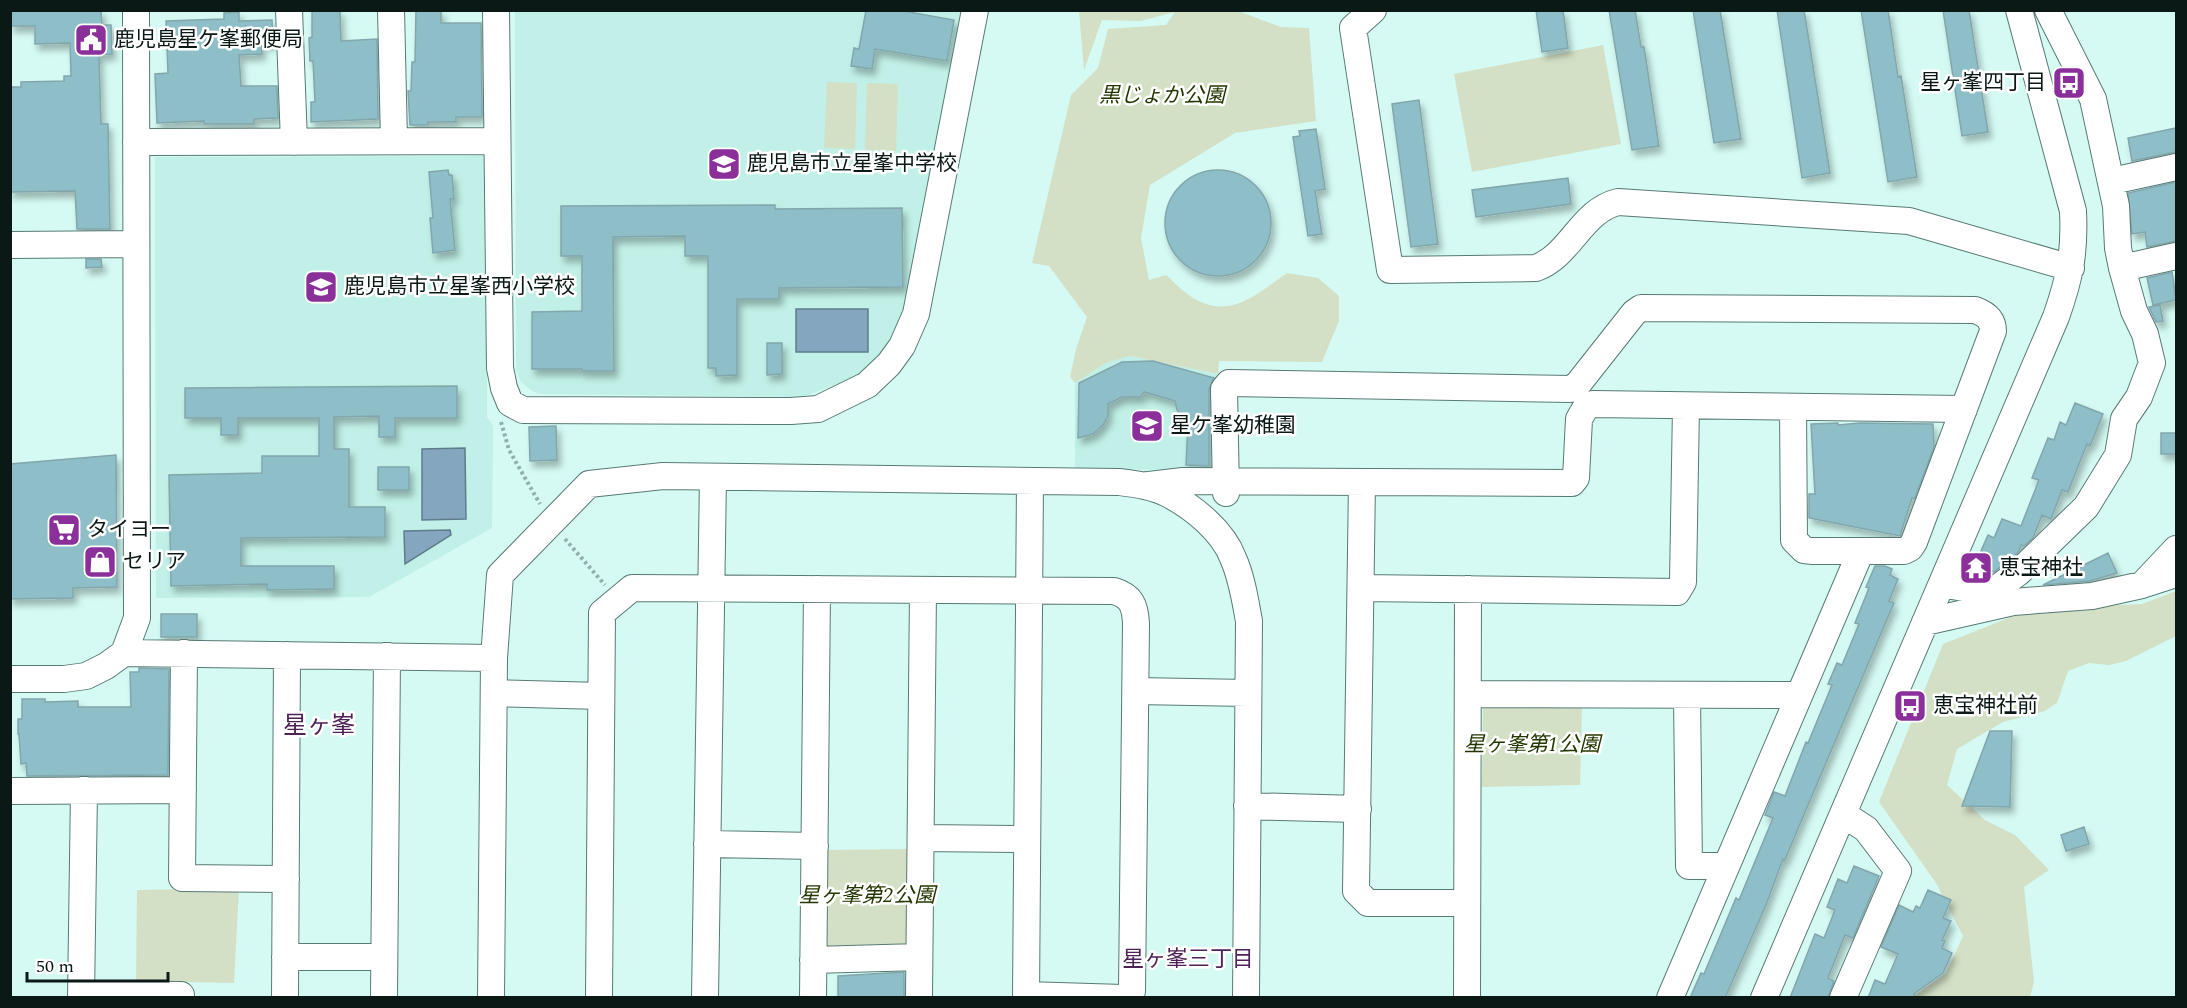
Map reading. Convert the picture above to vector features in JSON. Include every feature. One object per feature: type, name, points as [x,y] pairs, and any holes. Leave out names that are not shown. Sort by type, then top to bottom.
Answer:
[{"type":"street","points":[[10,679],[64,679],[86,676],[106,666],[124,653],[137,618],[136,10]]},
{"type":"street","points":[[289,10],[294,142]]},
{"type":"street","points":[[391,10],[394,141]]},
{"type":"street","points":[[496,10],[500,368],[510,403],[523,410],[791,411],[818,409],[867,385],[889,364],[902,346],[916,314],[975,10]]},
{"type":"street","points":[[1373,10],[1353,28],[1390,270],[1536,268],[1547,264],[1557,256],[1593,213],[1606,205],[1618,202],[1909,221],[2071,268]]},
{"type":"street","points":[[1942,584],[1974,590],[1996,589],[2019,572],[2086,507],[2118,454],[2124,419],[2139,397],[2152,363],[2145,334],[2134,311],[2122,268],[2112,181],[2092,99],[2048,10]]},
{"type":"street","points":[[1764,998],[2056,317],[2071,268],[2074,238],[2073,211],[2020,11]]},
{"type":"street","points":[[136,142],[497,141]]},
{"type":"street","points":[[2112,181],[2176,167]]},
{"type":"street","points":[[10,245],[136,244]]},
{"type":"street","points":[[2122,268],[2176,256]]},
{"type":"street","points":[[1226,487],[1224,389],[1229,383],[1571,389],[1578,384],[1634,313],[1641,308],[1975,310],[1989,317],[1993,324],[1993,331],[1910,548],[1904,551],[1813,551],[1804,550],[1794,540],[1793,407]]},
{"type":"street","points":[[1145,486],[1183,481],[1226,487],[1362,482],[1572,483],[1576,478],[1579,419],[1586,407],[1593,404],[1964,409]]},
{"type":"street","points":[[1361,588],[1677,592],[1683,582],[1686,406]]},
{"type":"street","points":[[491,998],[494,658],[500,575],[589,484],[663,476],[1119,482],[1145,486],[1167,493],[1204,520],[1222,538],[1233,556],[1244,590],[1249,621],[1246,998]]},
{"type":"street","points":[[705,998],[713,477]]},
{"type":"street","points":[[599,998],[602,613],[632,588],[711,588],[923,590],[1029,590],[1114,591],[1124,594],[1131,600],[1135,609],[1136,623],[1132,991],[1124,998],[1026,996],[1027,839],[1029,590],[1030,481]]},
{"type":"street","points":[[1362,482],[1356,891],[1368,903],[1467,903]]},
{"type":"street","points":[[2142,585],[2176,549]]},
{"type":"street","points":[[1670,998],[1861,551]]},
{"type":"street","points":[[1925,622],[2013,602],[2092,596],[2142,585],[2176,574]]},
{"type":"street","points":[[813,998],[817,589]]},
{"type":"street","points":[[1467,998],[1468,589]]},
{"type":"street","points":[[919,998],[923,590]]},
{"type":"street","points":[[124,653],[494,658]]},
{"type":"street","points":[[184,653],[182,878],[286,879]]},
{"type":"street","points":[[285,998],[287,655]]},
{"type":"street","points":[[384,998],[387,656]]},
{"type":"street","points":[[1136,691],[1248,693]]},
{"type":"street","points":[[494,693],[601,696]]},
{"type":"street","points":[[1468,694],[1799,695]]},
{"type":"street","points":[[1687,695],[1689,867],[1726,866]]},
{"type":"street","points":[[10,790],[183,790]]},
{"type":"street","points":[[84,790],[81,996],[181,995],[181,998]]},
{"type":"street","points":[[1247,806],[1358,809]]},
{"type":"street","points":[[1843,814],[1866,830],[1898,871],[1843,998]]},
{"type":"street","points":[[921,838],[1027,839]]},
{"type":"street","points":[[707,844],[814,846]]},
{"type":"street","points":[[285,957],[384,957]]},
{"type":"street","points":[[813,960],[920,957]]},
{"type":"path","points":[[510,403],[501,422],[509,450],[551,523],[618,599]]},
{"type":"shaded area","name":"鹿児島市立星峯中学校","points":[[515,11],[963,11],[901,317],[885,348],[866,369],[845,382],[801,397],[541,394],[532,391],[521,382],[516,371]]},
{"type":"shaded area","name":"鹿児島市立星峯西小学校","points":[[487,156],[487,417],[493,426],[492,528],[369,597],[156,598],[155,157]]},
{"type":"shaded area","name":"星ケ峯幼稚園","points":[[1130,356],[1218,374],[1219,470],[1075,469],[1075,383],[1106,363]]},
{"type":"green space","name":"黒じょか公園","points":[[1079,11],[1238,11],[1281,27],[1309,28],[1316,121],[1235,133],[1150,185],[1141,238],[1149,280],[1166,275],[1187,294],[1208,305],[1220,307],[1244,301],[1255,296],[1287,273],[1318,278],[1339,296],[1339,321],[1322,362],[1219,361],[1218,374],[1130,356],[1106,363],[1075,383],[1070,377],[1076,349],[1087,317],[1049,266],[1032,263],[1071,95],[1098,68],[1108,29],[1166,25],[1175,12],[1141,21],[1102,20],[1084,70]]},
{"type":"green space","points":[[1603,45],[1621,144],[1472,172],[1454,74]]},
{"type":"green space","points":[[827,82],[857,83],[855,149],[824,148]]},
{"type":"green space","points":[[867,83],[898,84],[896,151],[865,150]]},
{"type":"green space","points":[[2176,591],[2176,636],[2126,661],[2109,665],[2089,663],[2068,671],[2057,703],[2045,711],[2003,722],[1957,749],[1947,785],[1985,820],[2015,835],[2049,870],[2024,887],[2034,982],[2030,997],[1913,997],[1946,973],[1963,936],[1936,883],[1879,802],[1943,644],[2031,609],[2142,604]]},
{"type":"green space","name":"星ヶ峯第1公園","points":[[1483,703],[1582,706],[1580,785],[1482,787]]},
{"type":"green space","name":"星ヶ峯第2公園","points":[[912,849],[911,943],[905,951],[821,949],[823,850]]},
{"type":"green space","points":[[239,888],[234,983],[136,981],[137,890]]},
{"type":"water","points":[[796,309],[868,309],[868,352],[796,352]]},
{"type":"water","points":[[465,448],[466,519],[422,520],[422,449]]},
{"type":"water","points":[[450,530],[451,535],[405,564],[404,531]]},
{"type":"building","points":[[11,10],[101,10],[102,25],[111,25],[112,54],[99,55],[101,124],[108,124],[110,229],[77,229],[75,191],[10,192],[11,87],[21,87],[21,82],[64,81],[64,76],[71,76],[70,43],[35,44],[35,26],[11,26]]},
{"type":"building","points":[[312,10],[340,10],[341,41],[377,39],[378,119],[311,122],[311,102],[315,102],[313,61],[310,61],[309,38],[312,37]]},
{"type":"building","points":[[416,10],[441,10],[441,23],[481,23],[482,117],[456,117],[456,122],[428,122],[428,125],[410,125],[408,91],[411,91],[412,62],[415,62]]},
{"type":"building","points":[[866,10],[898,10],[954,20],[947,61],[875,49],[872,69],[851,66],[854,48],[859,49]]},
{"type":"building","points":[[1536,10],[1563,10],[1568,48],[1542,52]]},
{"type":"building","points":[[1609,10],[1635,10],[1641,47],[1644,47],[1659,146],[1632,150]]},
{"type":"building","points":[[1693,10],[1720,10],[1741,139],[1714,143]]},
{"type":"building","points":[[1777,10],[1804,10],[1830,173],[1802,178]]},
{"type":"building","points":[[1861,10],[1888,10],[1917,177],[1888,182]]},
{"type":"building","points":[[1943,10],[1969,10],[1988,132],[1962,136]]},
{"type":"building","points":[[239,12],[239,21],[272,20],[273,43],[261,43],[262,54],[239,55],[241,86],[277,86],[278,118],[254,119],[254,124],[204,124],[204,121],[157,123],[155,74],[168,73],[166,21],[224,19],[224,13]]},
{"type":"building","points":[[1419,100],[1438,244],[1411,247],[1392,104]]},
{"type":"building","points":[[2176,128],[2176,152],[2132,161],[2128,138]]},
{"type":"building","points":[[1316,129],[1325,189],[1315,191],[1322,234],[1308,236],[1293,137],[1300,136],[1299,131]]},
{"type":"building","points":[[448,170],[449,175],[452,175],[454,199],[450,199],[455,250],[433,253],[429,172]]},
{"type":"building","points":[[1218,170],[1238,174],[1256,185],[1267,203],[1271,223],[1267,243],[1256,261],[1238,272],[1218,276],[1198,272],[1180,261],[1169,243],[1165,223],[1169,203],[1180,185],[1198,174]]},
{"type":"building","points":[[1568,178],[1571,204],[1476,217],[1472,190]]},
{"type":"building","points":[[2176,182],[2176,241],[2147,247],[2145,232],[2132,234],[2128,193]]},
{"type":"building","points":[[775,205],[775,209],[902,208],[903,287],[779,288],[779,299],[737,299],[737,375],[716,376],[716,368],[708,368],[708,256],[685,256],[685,236],[613,237],[614,371],[532,369],[532,312],[582,311],[582,256],[561,256],[561,206]]},
{"type":"building","points":[[86,259],[101,259],[102,267],[86,268]]},
{"type":"building","points":[[2172,272],[2176,300],[2153,305],[2147,278]]},
{"type":"building","points":[[2160,305],[2163,321],[2156,322],[2149,307]]},
{"type":"building","points":[[767,343],[782,343],[782,374],[767,375]]},
{"type":"building","points":[[1153,361],[1214,378],[1209,389],[1209,466],[1186,465],[1188,424],[1177,410],[1175,401],[1144,392],[1141,397],[1122,397],[1108,404],[1108,416],[1103,425],[1093,434],[1078,438],[1079,383],[1122,362]]},
{"type":"building","points":[[457,386],[457,418],[395,418],[395,437],[379,437],[379,416],[334,417],[334,449],[349,449],[349,507],[385,507],[385,537],[241,538],[241,566],[334,566],[334,589],[267,590],[267,584],[171,586],[169,475],[262,473],[262,456],[319,456],[319,418],[238,418],[238,435],[221,435],[221,418],[185,418],[185,388]]},
{"type":"building","points":[[2075,403],[2103,414],[2090,446],[2087,444],[2068,492],[2062,490],[2051,519],[2042,515],[2033,538],[2024,546],[2021,545],[2019,551],[2011,559],[2007,558],[2004,564],[1994,572],[1980,566],[1985,553],[1981,551],[1988,535],[1994,538],[2002,519],[2021,526],[2039,480],[2032,478],[2048,438],[2054,440],[2060,422],[2066,425]]},
{"type":"building","points":[[1838,423],[1838,425],[1933,424],[1934,447],[1915,498],[1912,498],[1900,536],[1809,518],[1809,494],[1815,494],[1811,424]]},
{"type":"building","points":[[556,426],[557,460],[530,461],[529,427]]},
{"type":"building","points":[[2161,433],[2176,433],[2176,454],[2161,454]]},
{"type":"building","name":"タイヨー","points":[[116,455],[117,587],[73,588],[73,598],[10,599],[10,464]]},
{"type":"building","points":[[378,467],[409,467],[409,490],[378,490]]},
{"type":"building","points":[[2108,553],[2117,573],[2090,581],[2043,585]]},
{"type":"building","points":[[1875,566],[1892,569],[1890,575],[1898,579],[1889,601],[1894,603],[1785,860],[1783,859],[1766,905],[1725,998],[1690,998],[1701,973],[1704,974],[1736,898],[1739,900],[1773,818],[1765,815],[1774,792],[1785,796],[1832,685],[1828,684],[1837,663],[1842,665],[1859,624],[1855,623]]},
{"type":"building","points":[[161,614],[197,614],[197,637],[161,637]]},
{"type":"building","points":[[139,668],[169,669],[168,775],[27,776],[26,763],[21,764],[18,734],[18,719],[22,719],[22,699],[45,699],[45,702],[78,701],[78,707],[131,707],[130,672],[139,672]]},
{"type":"building","points":[[1990,731],[2012,731],[2010,807],[1962,806]]},
{"type":"building","points":[[2084,827],[2089,844],[2066,851],[2061,835]]},
{"type":"building","points":[[1854,866],[1879,876],[1853,938],[1845,935],[1828,978],[1834,981],[1828,998],[1790,998],[1815,934],[1824,938],[1835,910],[1827,907],[1838,879],[1847,883]]},
{"type":"building","points":[[1928,890],[1951,900],[1943,918],[1951,921],[1942,940],[1945,941],[1942,948],[1952,953],[1943,973],[1914,994],[1917,998],[1868,998],[1875,980],[1885,984],[1898,954],[1881,947],[1899,905],[1913,912],[1916,906],[1920,908]]},
{"type":"building","points":[[904,972],[904,998],[838,998],[838,976]]},
{"type":"place","name":"鹿児島星ケ峯郵便局","points":[[91,40]]},
{"type":"place","name":"星ヶ峯四丁目","points":[[2069,83]]},
{"type":"place","name":"鹿児島市立星峯中学校","points":[[724,164]]},
{"type":"place","name":"鹿児島市立星峯西小学校","points":[[321,287]]},
{"type":"place","name":"星ケ峯幼稚園","points":[[1147,426]]},
{"type":"place","name":"タイヨー","points":[[64,530]]},
{"type":"place","name":"セリア","points":[[100,562]]},
{"type":"place","name":"恵宝神社","points":[[1976,568]]},
{"type":"place","name":"恵宝神社前","points":[[1910,706]]},
{"type":"district","name":"星ヶ峯","points":[[319,726]]},
{"type":"district","name":"星ヶ峯三丁目","points":[[1188,959]]}]
